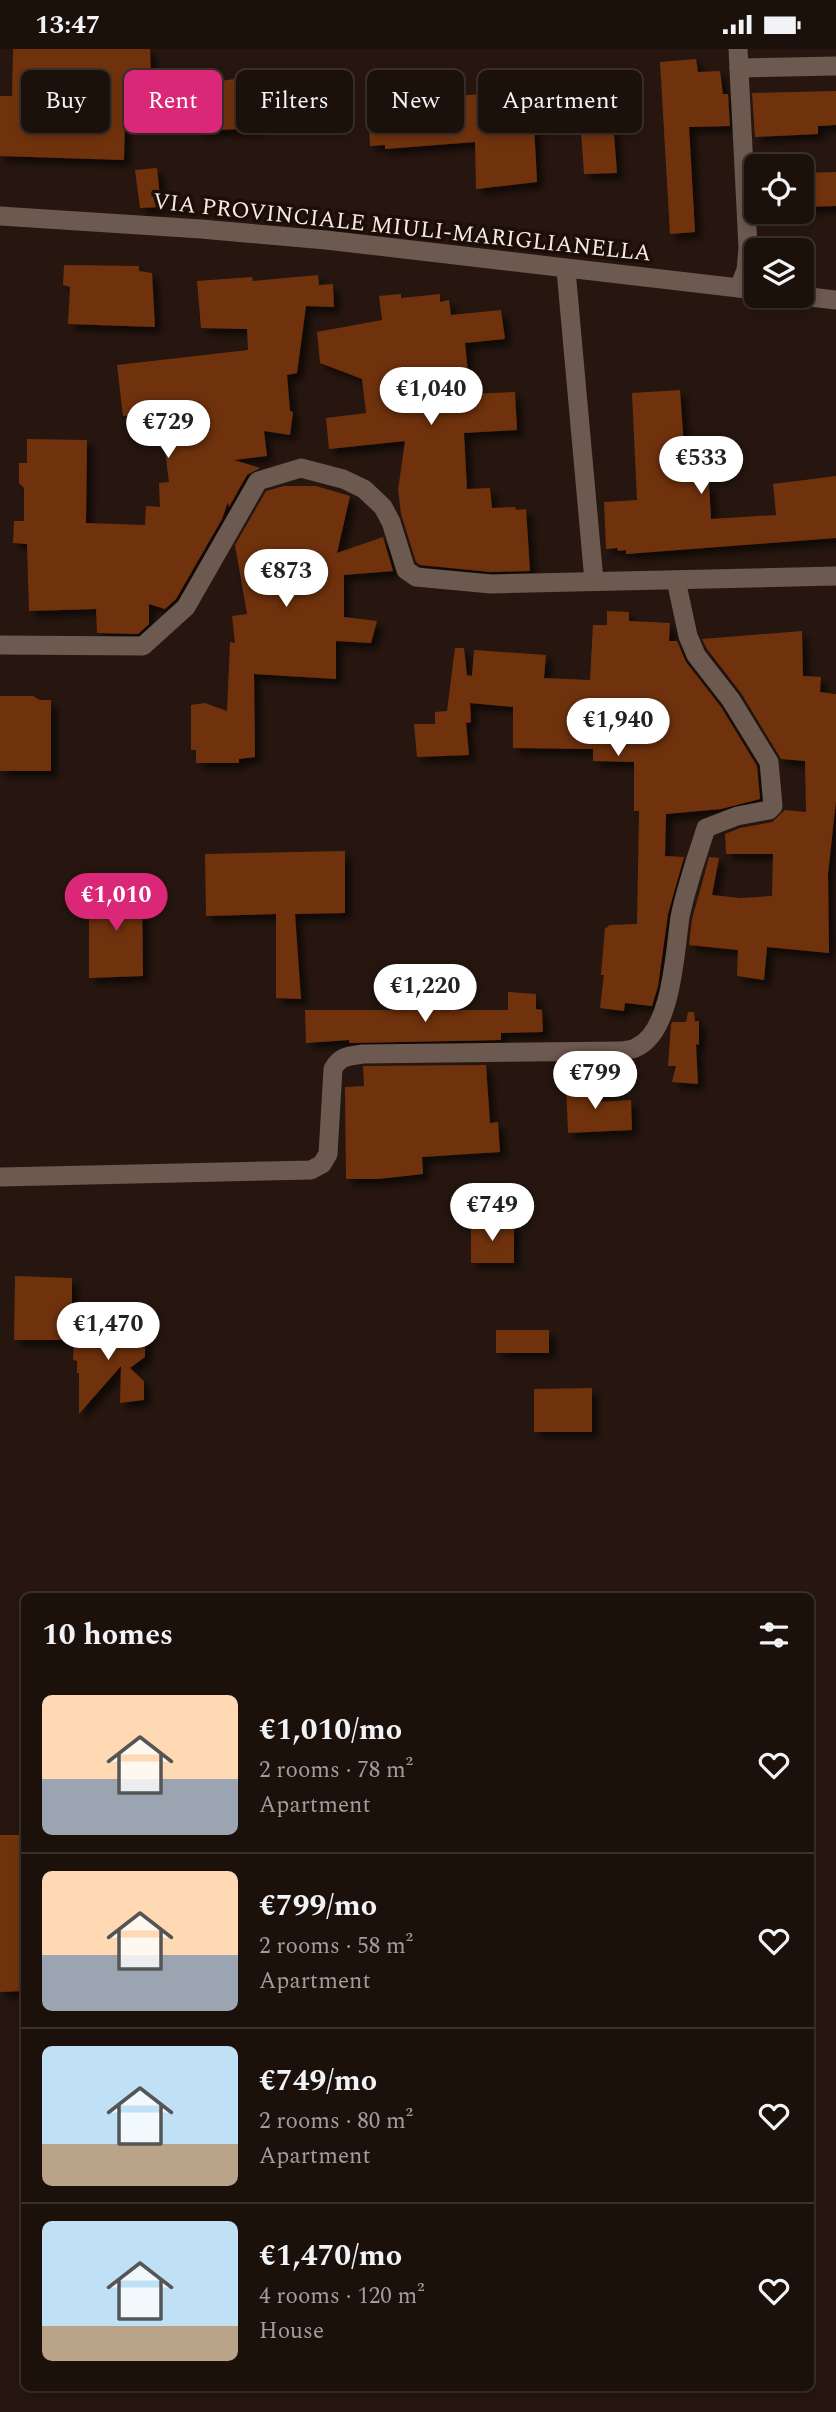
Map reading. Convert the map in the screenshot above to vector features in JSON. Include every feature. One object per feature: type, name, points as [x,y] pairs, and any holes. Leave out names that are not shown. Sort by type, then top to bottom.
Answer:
[{"type":"street","points":[[748,238],[739,59],[836,66]]},
{"type":"street","name":"VIA PROVINCIALE MIULI-MARIGLIANELLA","points":[[0,216],[326,240],[744,289]]},
{"type":"street","points":[[566,270],[594,581]]},
{"type":"street","points":[[814,297],[836,300]]},
{"type":"street","points":[[0,645],[143,646],[186,607],[258,481],[301,468],[343,479],[363,489],[383,507],[398,542],[406,571],[416,577],[491,584],[836,576]]},
{"type":"street","points":[[0,1177],[311,1170],[322,1164],[327,1154],[333,1069],[337,1061],[346,1056],[621,1051],[638,1047],[651,1035],[664,1011],[674,970],[681,915],[706,828],[737,816],[769,810],[773,806],[769,762],[731,700],[696,656],[688,636],[676,580]]},
{"type":"building","points":[[13,49],[150,49],[151,70],[124,70],[124,160],[0,156],[0,96],[12,96]]},
{"type":"building","points":[[696,59],[698,72],[720,71],[723,94],[728,94],[730,126],[689,127],[695,232],[670,234],[660,62]]},
{"type":"building","points":[[236,79],[236,129],[222,130],[222,81]]},
{"type":"building","points":[[836,91],[836,125],[818,126],[818,134],[755,137],[752,93]]},
{"type":"building","points":[[478,94],[478,133],[534,133],[537,182],[476,189],[475,142],[385,149],[385,145],[370,146],[369,133],[464,133],[464,95]]},
{"type":"building","points":[[581,133],[614,133],[617,173],[584,174]]},
{"type":"building","points":[[157,168],[161,207],[140,208],[135,170]]},
{"type":"building","points":[[836,172],[836,206],[814,207],[814,173]]},
{"type":"building","points":[[64,265],[139,266],[139,271],[152,273],[155,327],[68,324],[70,287],[63,285]]},
{"type":"building","points":[[318,275],[319,285],[333,284],[334,307],[306,306],[297,373],[287,375],[290,411],[293,412],[290,435],[264,431],[267,456],[234,460],[260,468],[247,475],[229,507],[228,502],[222,519],[176,599],[165,609],[149,604],[149,624],[138,634],[97,633],[96,609],[29,611],[27,544],[13,543],[14,521],[24,521],[24,488],[19,483],[19,463],[27,463],[27,439],[87,440],[86,523],[145,525],[146,506],[160,507],[159,483],[169,482],[160,412],[123,416],[117,365],[248,350],[247,329],[201,328],[197,281],[252,277],[253,281]]},
{"type":"building","points":[[401,294],[401,298],[440,294],[440,302],[449,300],[451,315],[501,310],[505,339],[465,343],[470,394],[515,392],[517,430],[464,433],[467,489],[490,488],[492,508],[526,509],[530,571],[491,572],[420,565],[416,562],[401,514],[398,490],[405,441],[329,449],[326,418],[366,413],[362,379],[320,363],[317,332],[382,320],[379,296]]},
{"type":"building","points":[[680,390],[686,476],[694,475],[694,484],[709,484],[711,519],[776,515],[773,484],[836,476],[836,538],[626,554],[626,550],[606,549],[604,502],[637,500],[632,393]]},
{"type":"building","points":[[284,486],[316,486],[350,496],[337,553],[383,537],[393,571],[344,575],[344,617],[377,621],[371,643],[336,641],[336,679],[254,674],[255,757],[239,759],[239,763],[196,763],[196,750],[191,750],[191,705],[205,703],[227,711],[230,642],[235,643],[232,616],[247,614],[235,545],[266,491]]},
{"type":"building","points":[[607,611],[629,612],[629,621],[670,623],[669,641],[677,641],[686,662],[721,707],[757,766],[760,799],[721,809],[666,814],[665,856],[684,857],[668,914],[658,986],[652,1006],[625,1003],[624,1011],[600,1008],[604,975],[601,975],[605,928],[609,925],[637,924],[639,811],[634,811],[634,762],[593,761],[593,749],[513,748],[513,707],[470,703],[471,722],[466,723],[469,755],[417,757],[414,724],[435,724],[435,712],[447,711],[455,648],[464,648],[467,675],[472,676],[474,650],[546,655],[544,678],[590,680],[593,625],[607,625]]},
{"type":"building","points":[[802,631],[803,676],[821,677],[820,692],[836,694],[836,800],[828,874],[829,953],[767,947],[764,980],[737,976],[738,950],[689,945],[692,919],[709,857],[719,858],[712,895],[740,898],[772,896],[773,854],[726,854],[725,834],[740,828],[772,822],[785,810],[806,812],[805,761],[781,759],[741,693],[702,639]]},
{"type":"building","points":[[0,696],[33,696],[40,700],[51,700],[51,771],[0,771]]},
{"type":"building","points":[[345,851],[345,913],[295,914],[301,999],[276,998],[276,914],[206,916],[205,854]]},
{"type":"building","points":[[142,888],[143,976],[89,978],[89,889]]},
{"type":"building","points":[[508,992],[536,994],[536,1009],[542,1010],[543,1032],[501,1033],[501,1040],[349,1043],[349,1040],[306,1043],[305,1010],[508,1010]]},
{"type":"building","points":[[688,1012],[694,1012],[695,1021],[699,1021],[699,1045],[696,1044],[698,1084],[672,1082],[676,1066],[668,1066],[672,1022],[686,1022]]},
{"type":"building","points":[[486,1065],[490,1123],[498,1122],[500,1152],[422,1157],[423,1174],[346,1179],[345,1087],[364,1086],[363,1066]]},
{"type":"building","points":[[594,1082],[595,1102],[631,1100],[632,1130],[568,1133],[566,1084]]},
{"type":"building","points":[[471,1223],[514,1223],[514,1263],[471,1263]]},
{"type":"building","points":[[15,1276],[72,1278],[72,1340],[14,1340]]},
{"type":"building","points":[[75,1325],[114,1325],[114,1335],[150,1334],[145,1340],[145,1357],[130,1368],[144,1381],[144,1400],[120,1403],[121,1366],[79,1414],[79,1373],[77,1361],[73,1360]]},
{"type":"building","points":[[496,1330],[549,1330],[549,1353],[496,1353]]},
{"type":"building","points":[[592,1388],[592,1432],[534,1432],[534,1389]]},
{"type":"building","points":[[0,1835],[21,1835],[21,1991],[0,1992]]}]
